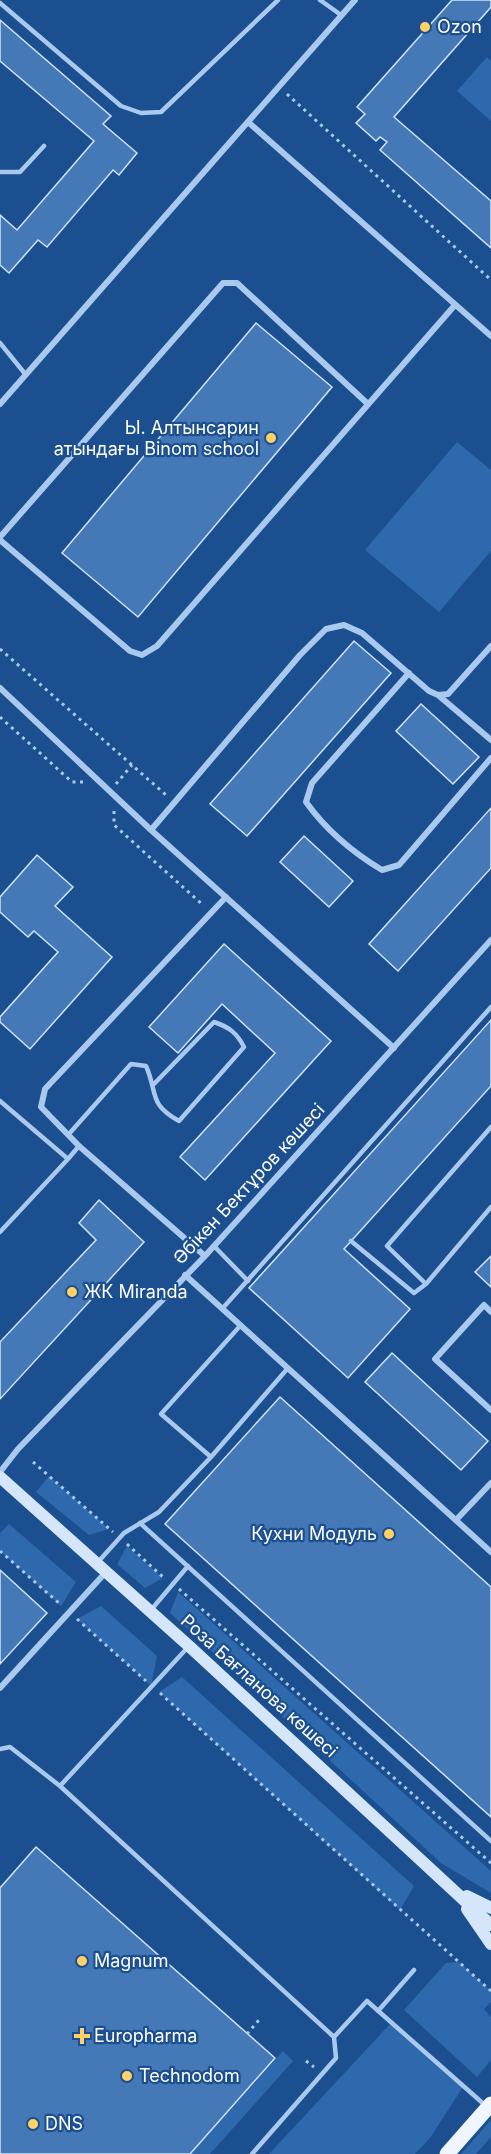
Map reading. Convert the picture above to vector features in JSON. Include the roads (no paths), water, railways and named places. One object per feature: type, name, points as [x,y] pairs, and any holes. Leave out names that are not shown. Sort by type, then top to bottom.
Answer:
[{"type":"main road","points":[[447,2154],[490,2105]]},
{"type":"street","points":[[0,404],[355,0]]},
{"type":"street","points":[[248,122],[491,336]]},
{"type":"street","points":[[368,404],[237,283],[223,283],[0,539],[130,651],[142,655],[157,646],[368,404],[455,304]]},
{"type":"street","points":[[151,830],[300,655],[327,629],[344,625],[362,633],[429,691],[438,695],[491,740]]},
{"type":"street","points":[[438,695],[448,694],[491,646]]},
{"type":"street","points":[[409,674],[312,783],[306,802],[320,821],[359,856],[382,870],[399,865],[491,758]]},
{"type":"street","points":[[0,688],[151,830],[394,1048]]},
{"type":"street","points":[[205,1256],[79,1146],[41,1107],[45,1089],[226,897]]},
{"type":"street","name":"Әбікен Бектұров көшесі","points":[[0,1472],[18,1449],[205,1256],[491,940]]},
{"type":"street","points":[[185,1275],[491,1552]]},
{"type":"street","points":[[491,1312],[484,1305],[435,1359],[491,1410]]},
{"type":"street","name":"Роза Бағланова көшесі","points":[[0,1477],[189,1646],[491,1924]]},
{"type":"street","points":[[457,1520],[491,1483]]},
{"type":"street","points":[[0,1688],[106,1572]]},
{"type":"street","points":[[455,1890],[491,1908]]},
{"type":"street","points":[[455,1890],[491,1944]]},
{"type":"lane","points":[[0,3],[121,106],[141,113],[161,112],[278,0]]},
{"type":"lane","points":[[320,0],[341,15]]},
{"type":"lane","points":[[0,172],[20,172],[44,146]]},
{"type":"lane","points":[[0,343],[26,375]]},
{"type":"lane","points":[[222,1309],[491,1007]]},
{"type":"lane","points":[[68,1135],[131,1064],[146,1066],[154,1083],[154,1100],[166,1114],[179,1121],[244,1047],[239,1036],[226,1026],[214,1022],[154,1083]]},
{"type":"lane","points":[[0,1101],[68,1159]]},
{"type":"lane","points":[[426,1284],[387,1246],[491,1127]]},
{"type":"lane","points":[[0,1232],[79,1146]]},
{"type":"lane","points":[[351,1241],[414,1293],[426,1284],[491,1207]]},
{"type":"lane","points":[[214,1246],[248,1281]]},
{"type":"lane","points":[[211,1457],[160,1414],[240,1326]]},
{"type":"lane","points":[[96,1563],[118,1538],[159,1512],[211,1457],[288,1368]]},
{"type":"lane","points":[[141,1523],[491,1841]]},
{"type":"lane","points":[[150,1611],[188,1566]]},
{"type":"lane","points":[[60,1786],[189,1646]]},
{"type":"lane","points":[[0,1749],[10,1747],[60,1786],[334,2037],[336,2058],[252,2154]]},
{"type":"lane","points":[[378,2011],[414,1970]]},
{"type":"lane","points":[[334,2037],[367,2001],[490,2105]]},
{"type":"place","name":"Ozon","points":[[425,27]]},
{"type":"place","name":"Ы. Алтынсарин атындағы Binom school","points":[[271,438]]},
{"type":"place","name":"ЖК Miranda","points":[[72,1292]]},
{"type":"place","name":"Кухни Модуль","points":[[389,1534]]},
{"type":"place","name":"Magnum","points":[[82,1961]]},
{"type":"place","name":"Europharma","points":[[82,2036]]},
{"type":"place","name":"Technodom","points":[[127,2076]]},
{"type":"place","name":"DNS","points":[[33,2124]]}]
